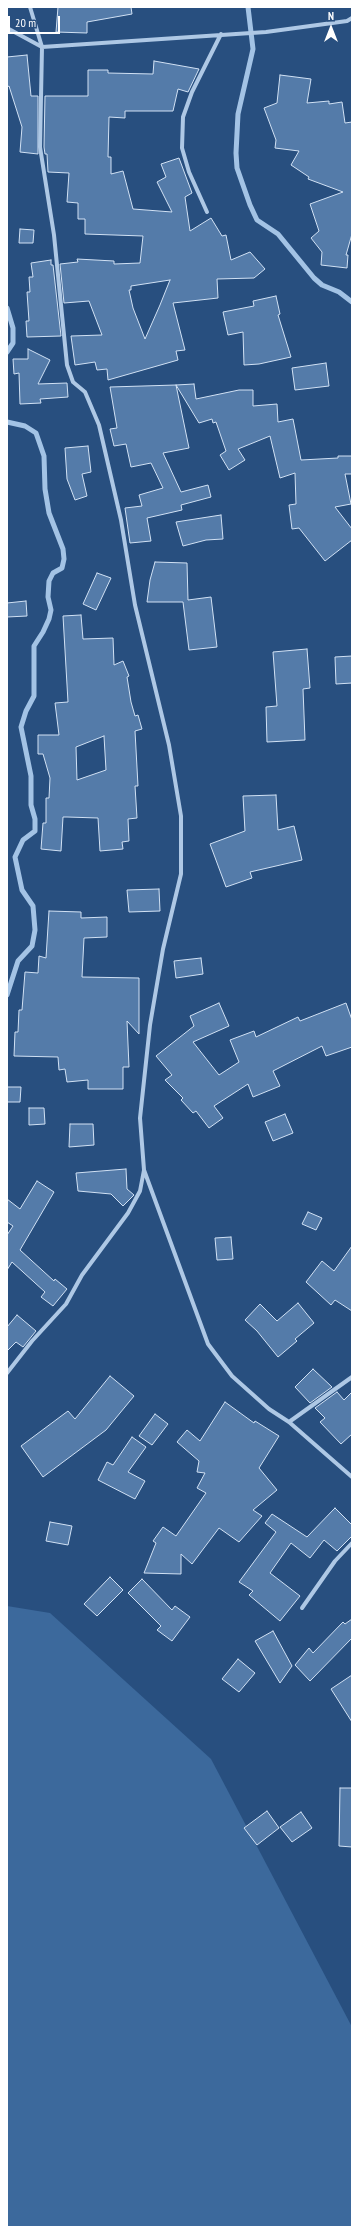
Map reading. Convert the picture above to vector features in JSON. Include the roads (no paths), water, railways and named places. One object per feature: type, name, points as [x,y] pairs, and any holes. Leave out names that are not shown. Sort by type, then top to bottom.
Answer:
[{"type":"street","points":[[7,1374],[32,1341],[66,1304],[82,1275],[128,1213],[140,1191],[144,1170],[140,1118],[150,1025],[161,957],[181,874],[181,816],[169,745],[135,605],[121,520],[99,426],[85,392],[73,382],[67,365],[54,235],[40,147],[42,47],[30,7]]},
{"type":"street","points":[[7,28],[42,47],[231,33],[266,32],[347,21],[352,18]]},
{"type":"street","points":[[207,212],[189,172],[182,148],[183,117],[192,92],[221,34]]},
{"type":"street","points":[[144,1170],[208,1344],[232,1376],[269,1409],[289,1422],[352,1477]]},
{"type":"street","points":[[289,1422],[352,1377]]},
{"type":"street","points":[[302,1608],[335,1561],[352,1543]]},
{"type":"waterway","points":[[248,7],[253,49],[238,114],[236,153],[237,168],[250,205],[257,220],[278,234],[314,278],[322,285],[339,292],[352,302]]},
{"type":"waterway","points":[[7,308],[13,328],[13,343],[7,352]]},
{"type":"waterway","points":[[7,422],[25,426],[36,433],[44,456],[45,489],[49,513],[63,549],[64,559],[62,568],[53,573],[49,581],[48,597],[51,610],[43,632],[34,646],[34,696],[26,711],[21,727],[31,776],[31,805],[35,819],[35,831],[23,840],[15,857],[22,890],[33,906],[35,930],[32,946],[18,961],[7,995]]}]
